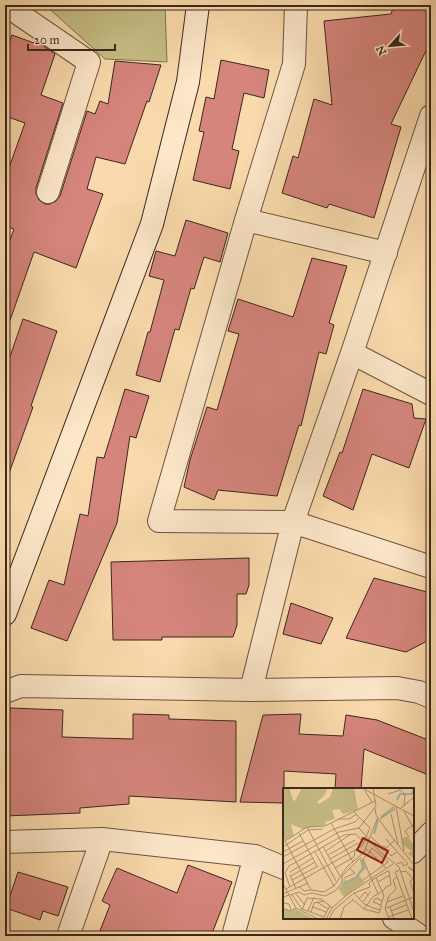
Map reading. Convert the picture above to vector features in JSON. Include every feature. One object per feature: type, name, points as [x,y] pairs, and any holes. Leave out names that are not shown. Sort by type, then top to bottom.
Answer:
[{"type":"street","points":[[5,614],[152,224],[188,82],[198,5]]},
{"type":"street","points":[[296,5],[294,64],[246,220],[158,521],[293,522],[431,567]]},
{"type":"street","points":[[9,10],[90,62],[48,192]]},
{"type":"street","points":[[251,690],[293,522],[386,253],[431,116]]},
{"type":"street","points":[[246,220],[386,253]]},
{"type":"street","points":[[352,353],[431,394]]},
{"type":"street","points":[[5,692],[21,686],[251,690],[426,689]]},
{"type":"street","points":[[414,851],[431,834]]},
{"type":"street","points":[[5,842],[102,839],[255,856],[283,868]]},
{"type":"street","points":[[68,936],[102,839]]},
{"type":"street","points":[[233,936],[255,856]]},
{"type":"street","points":[[395,919],[420,936]]},
{"type":"shaded area","points":[[45,5],[165,5],[167,62],[105,59]]},
{"type":"building","points":[[394,5],[431,5],[431,40],[391,124],[401,127],[374,218],[329,204],[327,208],[282,193],[293,156],[298,158],[314,99],[332,105],[324,21],[391,14]]},
{"type":"building","points":[[12,35],[34,43],[35,40],[55,54],[41,95],[63,103],[36,188],[36,194],[39,200],[45,204],[50,204],[56,201],[60,196],[87,111],[95,114],[100,101],[108,104],[115,61],[161,65],[149,102],[147,101],[125,164],[96,157],[87,189],[103,194],[76,268],[34,252],[8,326],[5,325],[5,253],[14,229],[5,226],[5,179],[25,123],[5,116],[5,55]]},
{"type":"building","points":[[221,60],[269,70],[264,98],[244,93],[232,149],[239,151],[230,189],[193,180],[204,132],[199,131],[206,97],[214,99]]},
{"type":"building","points":[[186,220],[228,233],[220,262],[204,257],[194,289],[191,288],[179,330],[175,329],[160,382],[136,375],[148,332],[150,332],[164,280],[149,276],[156,251],[175,256]]},
{"type":"building","points":[[312,258],[347,266],[329,323],[334,325],[326,354],[319,352],[301,426],[299,425],[277,496],[218,490],[214,500],[184,487],[190,460],[207,407],[217,410],[239,334],[228,331],[238,299],[293,317]]},
{"type":"building","points":[[23,319],[57,331],[31,406],[33,407],[8,476],[5,475],[5,371]]},
{"type":"building","points":[[125,389],[149,396],[136,438],[130,436],[117,523],[67,641],[31,628],[49,580],[64,585],[80,514],[88,516],[97,457],[104,458]]},
{"type":"building","points":[[363,389],[412,404],[414,418],[426,419],[409,468],[372,454],[353,510],[323,496],[340,452],[342,453]]},
{"type":"building","points":[[249,558],[249,585],[246,594],[237,594],[237,625],[233,637],[162,637],[162,640],[113,640],[111,562]]},
{"type":"building","points":[[374,578],[431,593],[431,639],[406,652],[346,638]]},
{"type":"building","points":[[291,603],[333,618],[321,644],[283,634]]},
{"type":"building","points":[[10,708],[63,710],[62,737],[133,739],[133,714],[169,715],[169,719],[236,721],[236,802],[129,796],[129,804],[80,808],[80,813],[5,816],[5,761],[7,762]]},
{"type":"building","points":[[301,714],[299,734],[343,736],[346,715],[377,720],[431,741],[431,776],[364,749],[361,788],[335,788],[336,774],[284,771],[283,803],[240,802],[263,715]]},
{"type":"building","points":[[188,865],[232,882],[211,936],[98,936],[110,905],[102,901],[117,868],[177,893]]},
{"type":"building","points":[[18,872],[68,887],[58,916],[43,911],[40,920],[6,908]]}]
